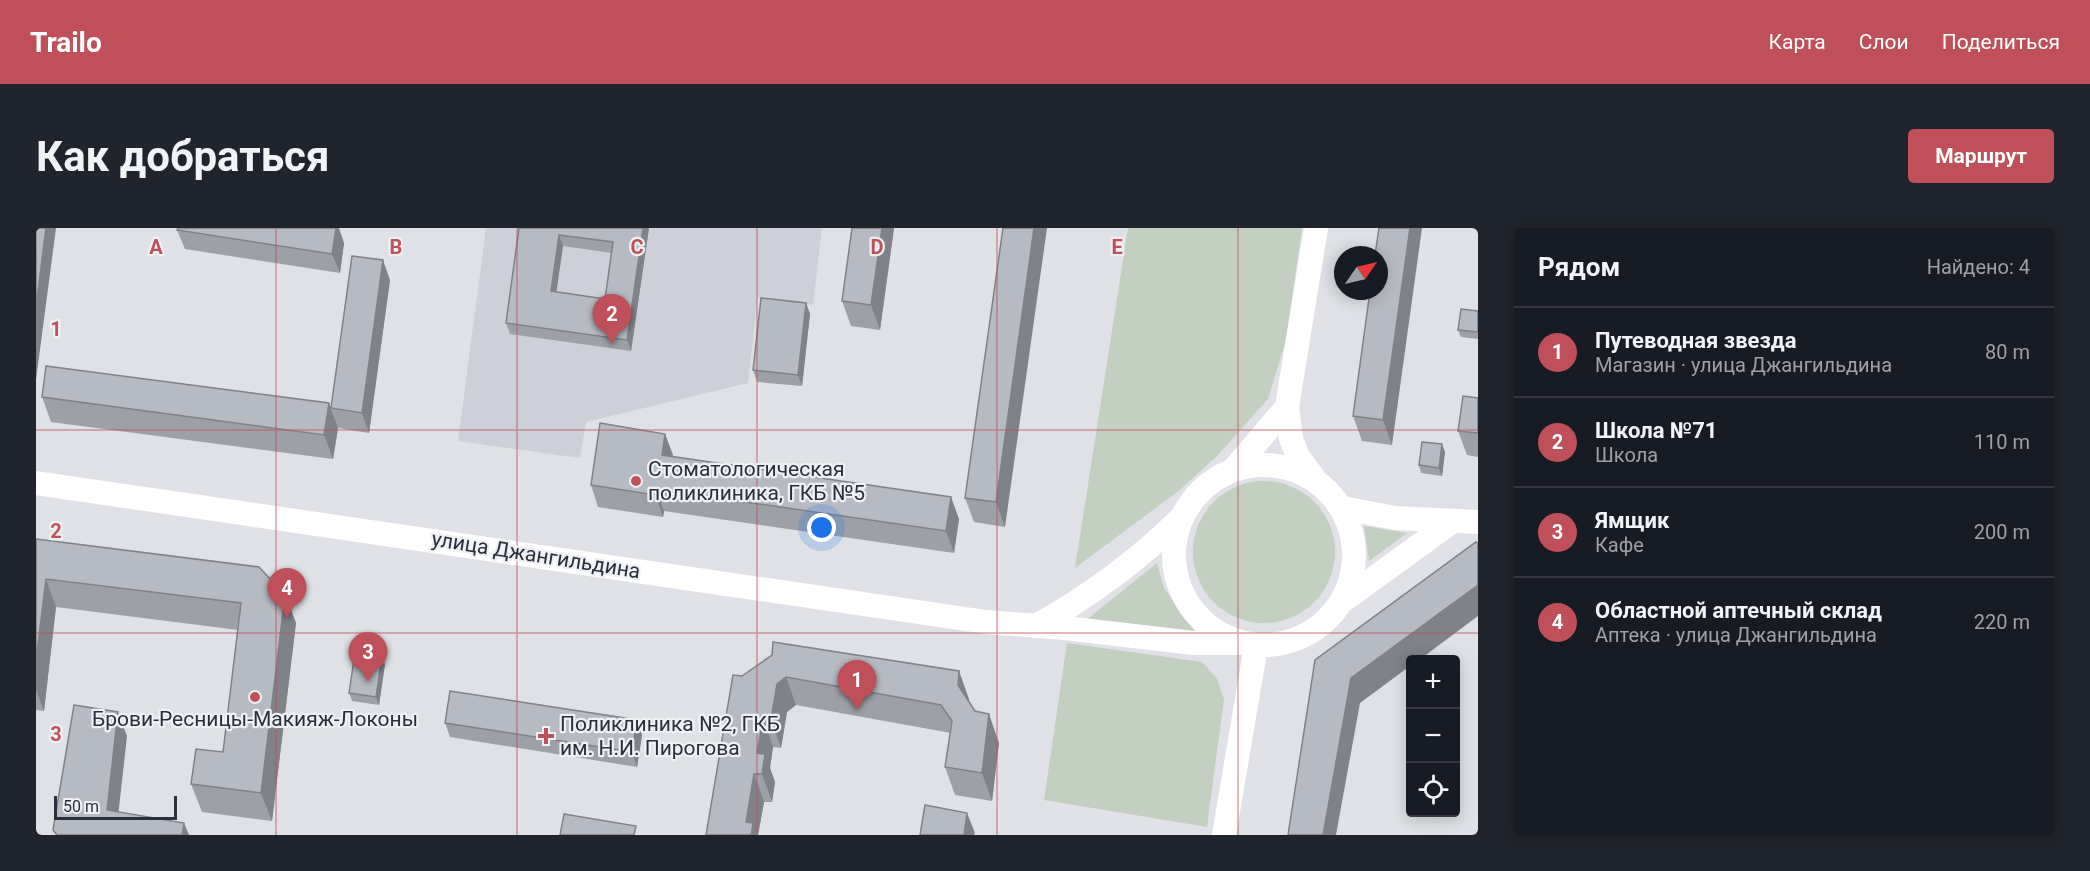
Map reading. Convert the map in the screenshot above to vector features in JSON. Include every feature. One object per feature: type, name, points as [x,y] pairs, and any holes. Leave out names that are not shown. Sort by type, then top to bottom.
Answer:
[{"type":"main road","points":[[1316,228],[1287,407],[1291,439],[1298,457],[1342,507],[1354,537],[1354,570],[1344,600]]},
{"type":"main road","points":[[1234,469],[1287,407]]},
{"type":"main road","points":[[1036,626],[1084,599],[1122,572],[1180,519],[1193,497],[1212,480],[1234,469],[1262,464],[1289,467],[1315,479]]},
{"type":"main road","name":"улица Джангильдина","points":[[36,483],[986,622],[1194,643],[1248,644]]},
{"type":"main road","points":[[1342,507],[1395,518],[1450,523],[1478,522]]},
{"type":"main road","points":[[1180,519],[1173,557],[1182,594],[1205,625],[1248,644],[1290,643],[1311,632],[1321,626],[1344,600],[1450,523]]},
{"type":"main road","points":[[1224,835],[1248,644]]},
{"type":"shaded area","points":[[486,228],[822,228],[813,305],[758,298],[748,383],[586,422],[580,458],[458,441]]},
{"type":"green space","points":[[1128,228],[1302,228],[1286,340],[1268,399],[1217,456],[1181,489],[1075,568]]},
{"type":"green space","points":[[1264,481],[1291,486],[1314,502],[1330,525],[1335,552],[1330,579],[1314,602],[1291,618],[1264,623],[1237,618],[1214,602],[1198,579],[1193,552],[1198,525],[1214,502],[1237,486]]},
{"type":"green space","points":[[1364,526],[1407,533],[1369,561]]},
{"type":"green space","points":[[1157,563],[1164,588],[1199,637],[1085,621]]},
{"type":"green space","points":[[1067,643],[1202,662],[1217,679],[1224,699],[1207,827],[1044,800]]},
{"type":"building","points":[[36,228],[46,228],[36,307]]},
{"type":"building","points":[[178,228],[336,228],[332,254],[177,230]]},
{"type":"building","points":[[519,228],[643,228],[627,340],[506,323]],"holes":[[[559,235],[613,242],[605,299],[551,291]]]},
{"type":"building","points":[[852,228],[882,228],[871,305],[842,301]]},
{"type":"building","points":[[1003,228],[1034,228],[996,502],[965,498]]},
{"type":"building","points":[[1379,228],[1410,228],[1383,420],[1353,416],[1369,300],[1388,300],[1388,246],[1376,246]]},
{"type":"building","points":[[352,256],[383,260],[362,413],[331,408]]},
{"type":"building","points":[[761,298],[806,303],[798,375],[753,370]]},
{"type":"building","points":[[1461,309],[1478,311],[1478,332],[1458,330]]},
{"type":"building","points":[[46,366],[329,403],[324,435],[42,397]]},
{"type":"building","points":[[1463,396],[1478,398],[1478,433],[1458,431]]},
{"type":"building","points":[[600,423],[665,434],[662,455],[951,497],[946,531],[656,489],[655,495],[591,485]]},
{"type":"building","points":[[1422,442],[1442,444],[1439,468],[1419,465]]},
{"type":"building","points":[[36,539],[259,567],[285,595],[261,793],[191,784],[196,749],[223,752],[241,603],[46,579],[36,661]]},
{"type":"building","points":[[1476,542],[1478,543],[1478,585],[1351,678],[1323,835],[1288,835],[1315,660]]},
{"type":"building","points":[[773,642],[959,671],[958,685],[975,711],[989,714],[982,773],[945,767],[952,721],[941,705],[786,677],[777,684],[771,719],[763,718],[757,753],[765,754],[762,774],[754,774],[746,822],[753,823],[751,835],[706,835],[733,675],[742,676],[772,655]]},
{"type":"building","points":[[355,653],[382,656],[376,697],[349,693]]},
{"type":"building","points":[[450,691],[637,720],[632,752],[445,723]]},
{"type":"building","points":[[74,705],[118,712],[107,810],[184,823],[182,835],[57,835],[53,830]]},
{"type":"building","points":[[925,805],[967,813],[964,835],[920,835]]},
{"type":"building","points":[[564,814],[636,826],[634,835],[560,835]]},
{"type":"place","name":"Школа №71","points":[[612,344]]},
{"type":"place","name":"Стоматологическая поликлиника, ГКБ №5","points":[[636,481]]},
{"type":"place","name":"Областной аптечный склад","points":[[287,618]]},
{"type":"place","name":"Ямщик","points":[[368,682]]},
{"type":"place","name":"Брови-Ресницы-Макияж-Локоны","points":[[255,697]]},
{"type":"place","name":"Путеводная звезда","points":[[857,710]]},
{"type":"place","name":"Поликлиника №2, ГКБ им. Н.И. Пирогова","points":[[546,736]]}]
